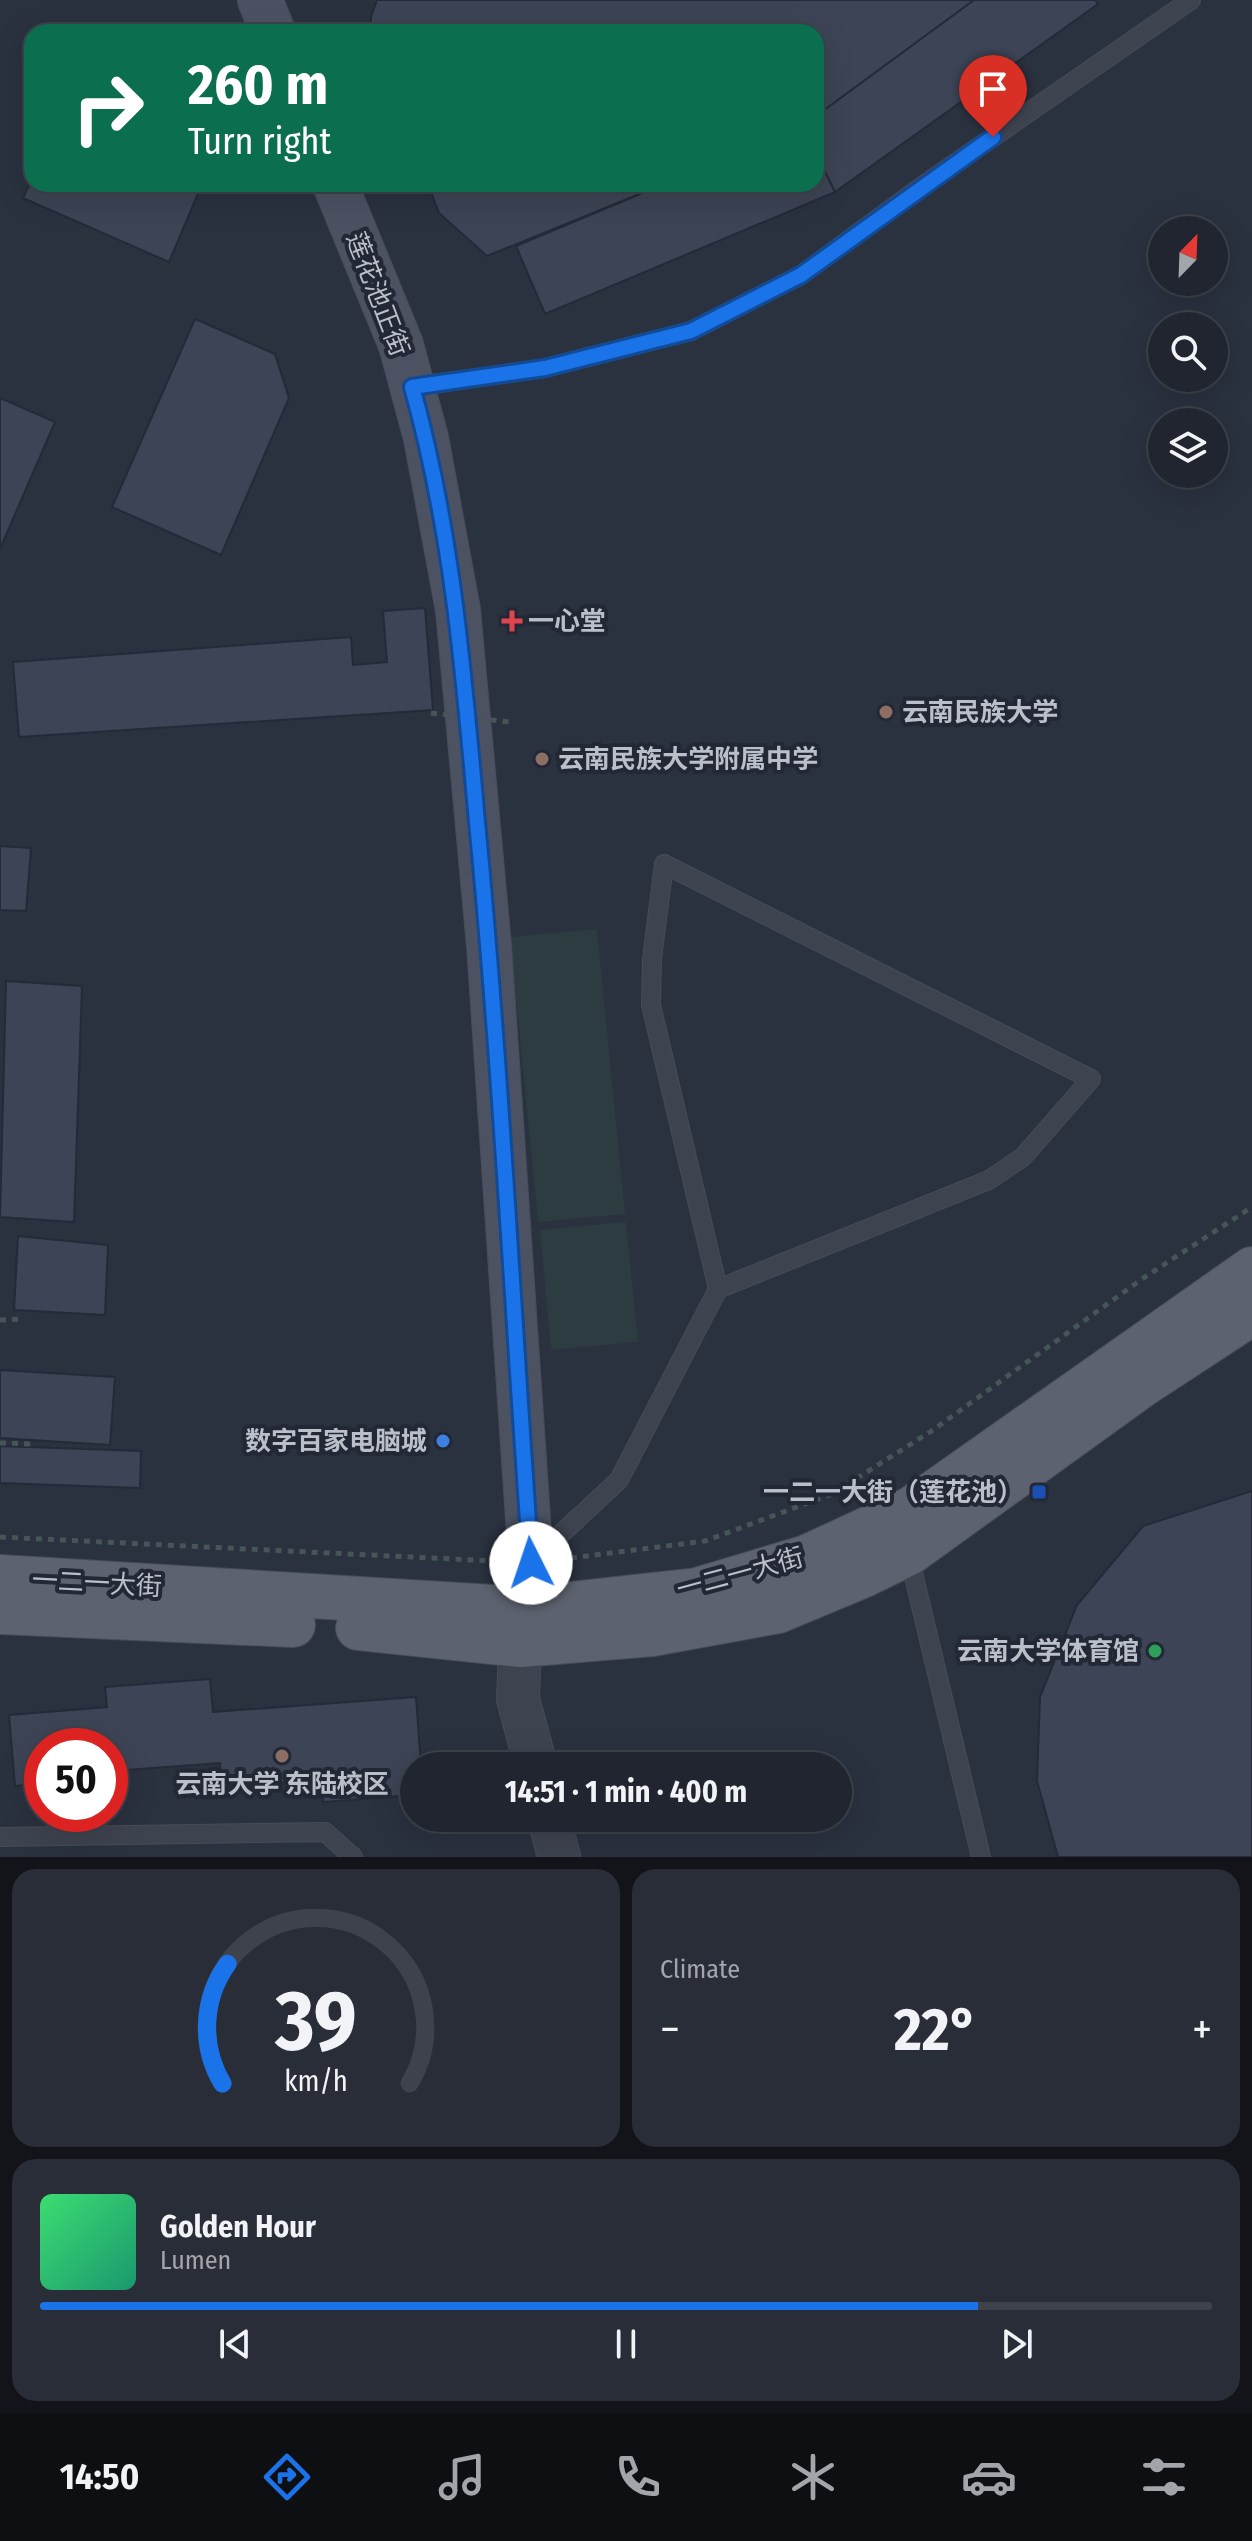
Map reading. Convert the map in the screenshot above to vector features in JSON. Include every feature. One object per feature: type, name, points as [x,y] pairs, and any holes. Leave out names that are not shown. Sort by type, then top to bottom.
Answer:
[{"type":"main road","points":[[260,0],[270,24]]},
{"type":"main road","name":"莲花池正街","points":[[338,192],[401,345],[426,438],[458,610],[489,946],[531,1563],[522,1627]]},
{"type":"main road","name":"一二一大街","points":[[897,1537],[911,1509],[1252,1269]]},
{"type":"main road","name":"一二一大街","points":[[0,1612],[370,1628],[522,1627],[697,1590],[807,1557],[897,1537],[1252,1313]]},
{"type":"main road","name":"一二一大街","points":[[0,1577],[522,1627]]},
{"type":"street","points":[[522,1627],[518,1699],[532,1752]]},
{"type":"street","points":[[553,1832],[559,1857]]},
{"type":"lane","points":[[412,387],[545,368],[691,331],[801,275],[918,189],[1191,0]]},
{"type":"lane","points":[[531,1563],[619,1480],[718,1289],[651,1005],[652,959],[664,864],[1091,1079],[1023,1157],[989,1180],[718,1289]]},
{"type":"lane","points":[[897,1537],[981,1857]]},
{"type":"lane","points":[[0,1837],[325,1832],[353,1857]]},
{"type":"path","points":[[431,713],[509,722]]},
{"type":"path","points":[[0,1537],[531,1563],[705,1541],[832,1494],[933,1430],[1142,1279],[1252,1207]]},
{"type":"path","points":[[0,1320],[23,1319]]},
{"type":"path","points":[[0,1443],[32,1444]]},
{"type":"shaded area","points":[[597,929],[625,1214],[538,1222],[510,937]]},
{"type":"shaded area","points":[[626,1222],[638,1342],[551,1350],[540,1230]]},
{"type":"building","points":[[377,0],[974,0],[824,110],[824,24],[371,24]]},
{"type":"building","points":[[974,0],[1095,0],[1098,4],[835,192],[824,169],[824,110]]},
{"type":"building","points":[[824,169],[835,192],[545,314],[516,246],[645,192],[824,192]]},
{"type":"building","points":[[26,192],[199,192],[169,262],[23,198]]},
{"type":"building","points":[[431,192],[644,192],[487,256],[439,213]]},
{"type":"building","points":[[195,319],[275,354],[289,398],[221,555],[112,507]]},
{"type":"building","points":[[0,398],[55,422],[0,549]]},
{"type":"building","points":[[425,608],[433,710],[19,737],[13,662],[351,637],[353,665],[387,662],[383,611]]},
{"type":"building","points":[[0,846],[31,848],[26,911],[0,910]]},
{"type":"building","points":[[6,981],[82,986],[74,1222],[0,1217]]},
{"type":"building","points":[[18,1236],[108,1245],[105,1315],[14,1310]]},
{"type":"building","points":[[0,1370],[115,1377],[110,1445],[0,1438]]},
{"type":"building","points":[[0,1446],[141,1451],[140,1488],[0,1483]]},
{"type":"building","name":"云南大学体育馆","points":[[1252,1491],[1252,1857],[1058,1857],[1037,1781],[1040,1697],[1077,1605],[1143,1526]]},
{"type":"building","points":[[210,1679],[213,1712],[416,1697],[420,1752],[400,1752],[400,1796],[323,1802],[322,1780],[221,1787],[220,1763],[128,1770],[128,1728],[24,1728],[24,1785],[15,1786],[9,1715],[107,1707],[105,1687]]},
{"type":"place","name":"一心堂","points":[[512,621]]},
{"type":"place","name":"云南民族大学","points":[[886,712]]},
{"type":"place","name":"云南民族大学附属中学","points":[[542,759]]},
{"type":"place","name":"数字百家电脑城","points":[[443,1441]]},
{"type":"place","name":"一二一大街（莲花池）","points":[[1039,1492]]},
{"type":"place","name":"云南大学体育馆","points":[[1155,1651]]},
{"type":"place","name":"云南大学 东陆校区","points":[[282,1756]]},
{"type":"route","points":[[531,1563],[489,946],[458,610],[426,438],[412,387],[545,368],[691,331],[801,275],[993,137]]}]
